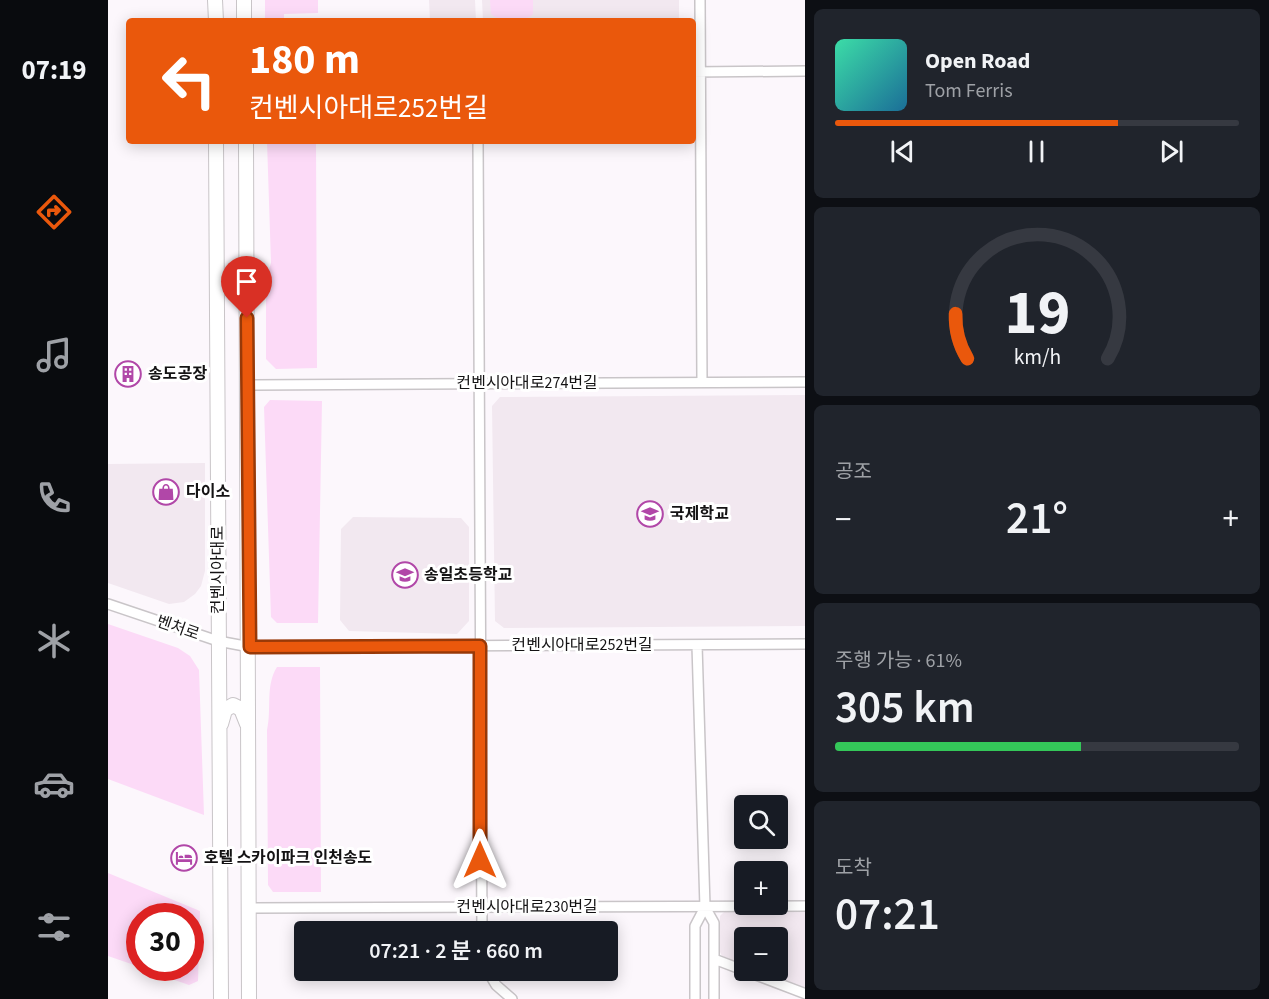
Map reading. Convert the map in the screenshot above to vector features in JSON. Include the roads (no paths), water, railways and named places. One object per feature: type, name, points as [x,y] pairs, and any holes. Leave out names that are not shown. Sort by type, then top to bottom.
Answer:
[{"type":"main road","points":[[215,0],[216,18]]},
{"type":"main road","points":[[244,0],[244,18]]},
{"type":"main road","name":"컨벤시아대로","points":[[216,144],[221,999]]},
{"type":"main road","name":"컨벤시아대로","points":[[246,144],[250,647],[249,999]]},
{"type":"main road","points":[[219,733],[225,710],[233,705],[238,706],[245,715],[249,732]]},
{"type":"street","points":[[700,0],[697,72],[702,382]]},
{"type":"street","points":[[697,72],[805,71]]},
{"type":"street","points":[[478,144],[482,921]]},
{"type":"street","name":"컨벤시아대로274번길","points":[[248,385],[805,382]]},
{"type":"street","name":"벤처로","points":[[108,604],[218,641],[250,647]]},
{"type":"street","name":"컨벤시아대로252번길","points":[[250,647],[805,644]]},
{"type":"street","points":[[697,645],[705,907],[714,923],[714,999]]},
{"type":"street","name":"컨벤시아대로230번길","points":[[249,908],[805,906]]},
{"type":"street","points":[[695,999],[695,926],[705,907]]},
{"type":"street","points":[[714,959],[805,994]]},
{"type":"street","points":[[494,981],[512,999]]},
{"type":"place","name":"송도공장","points":[[128,374]]},
{"type":"place","name":"다이소","points":[[166,492]]},
{"type":"place","name":"국제학교","points":[[650,514]]},
{"type":"place","name":"송일초등학교","points":[[405,575]]},
{"type":"place","name":"호텔 스카이파크 인천송도","points":[[184,858]]}]
